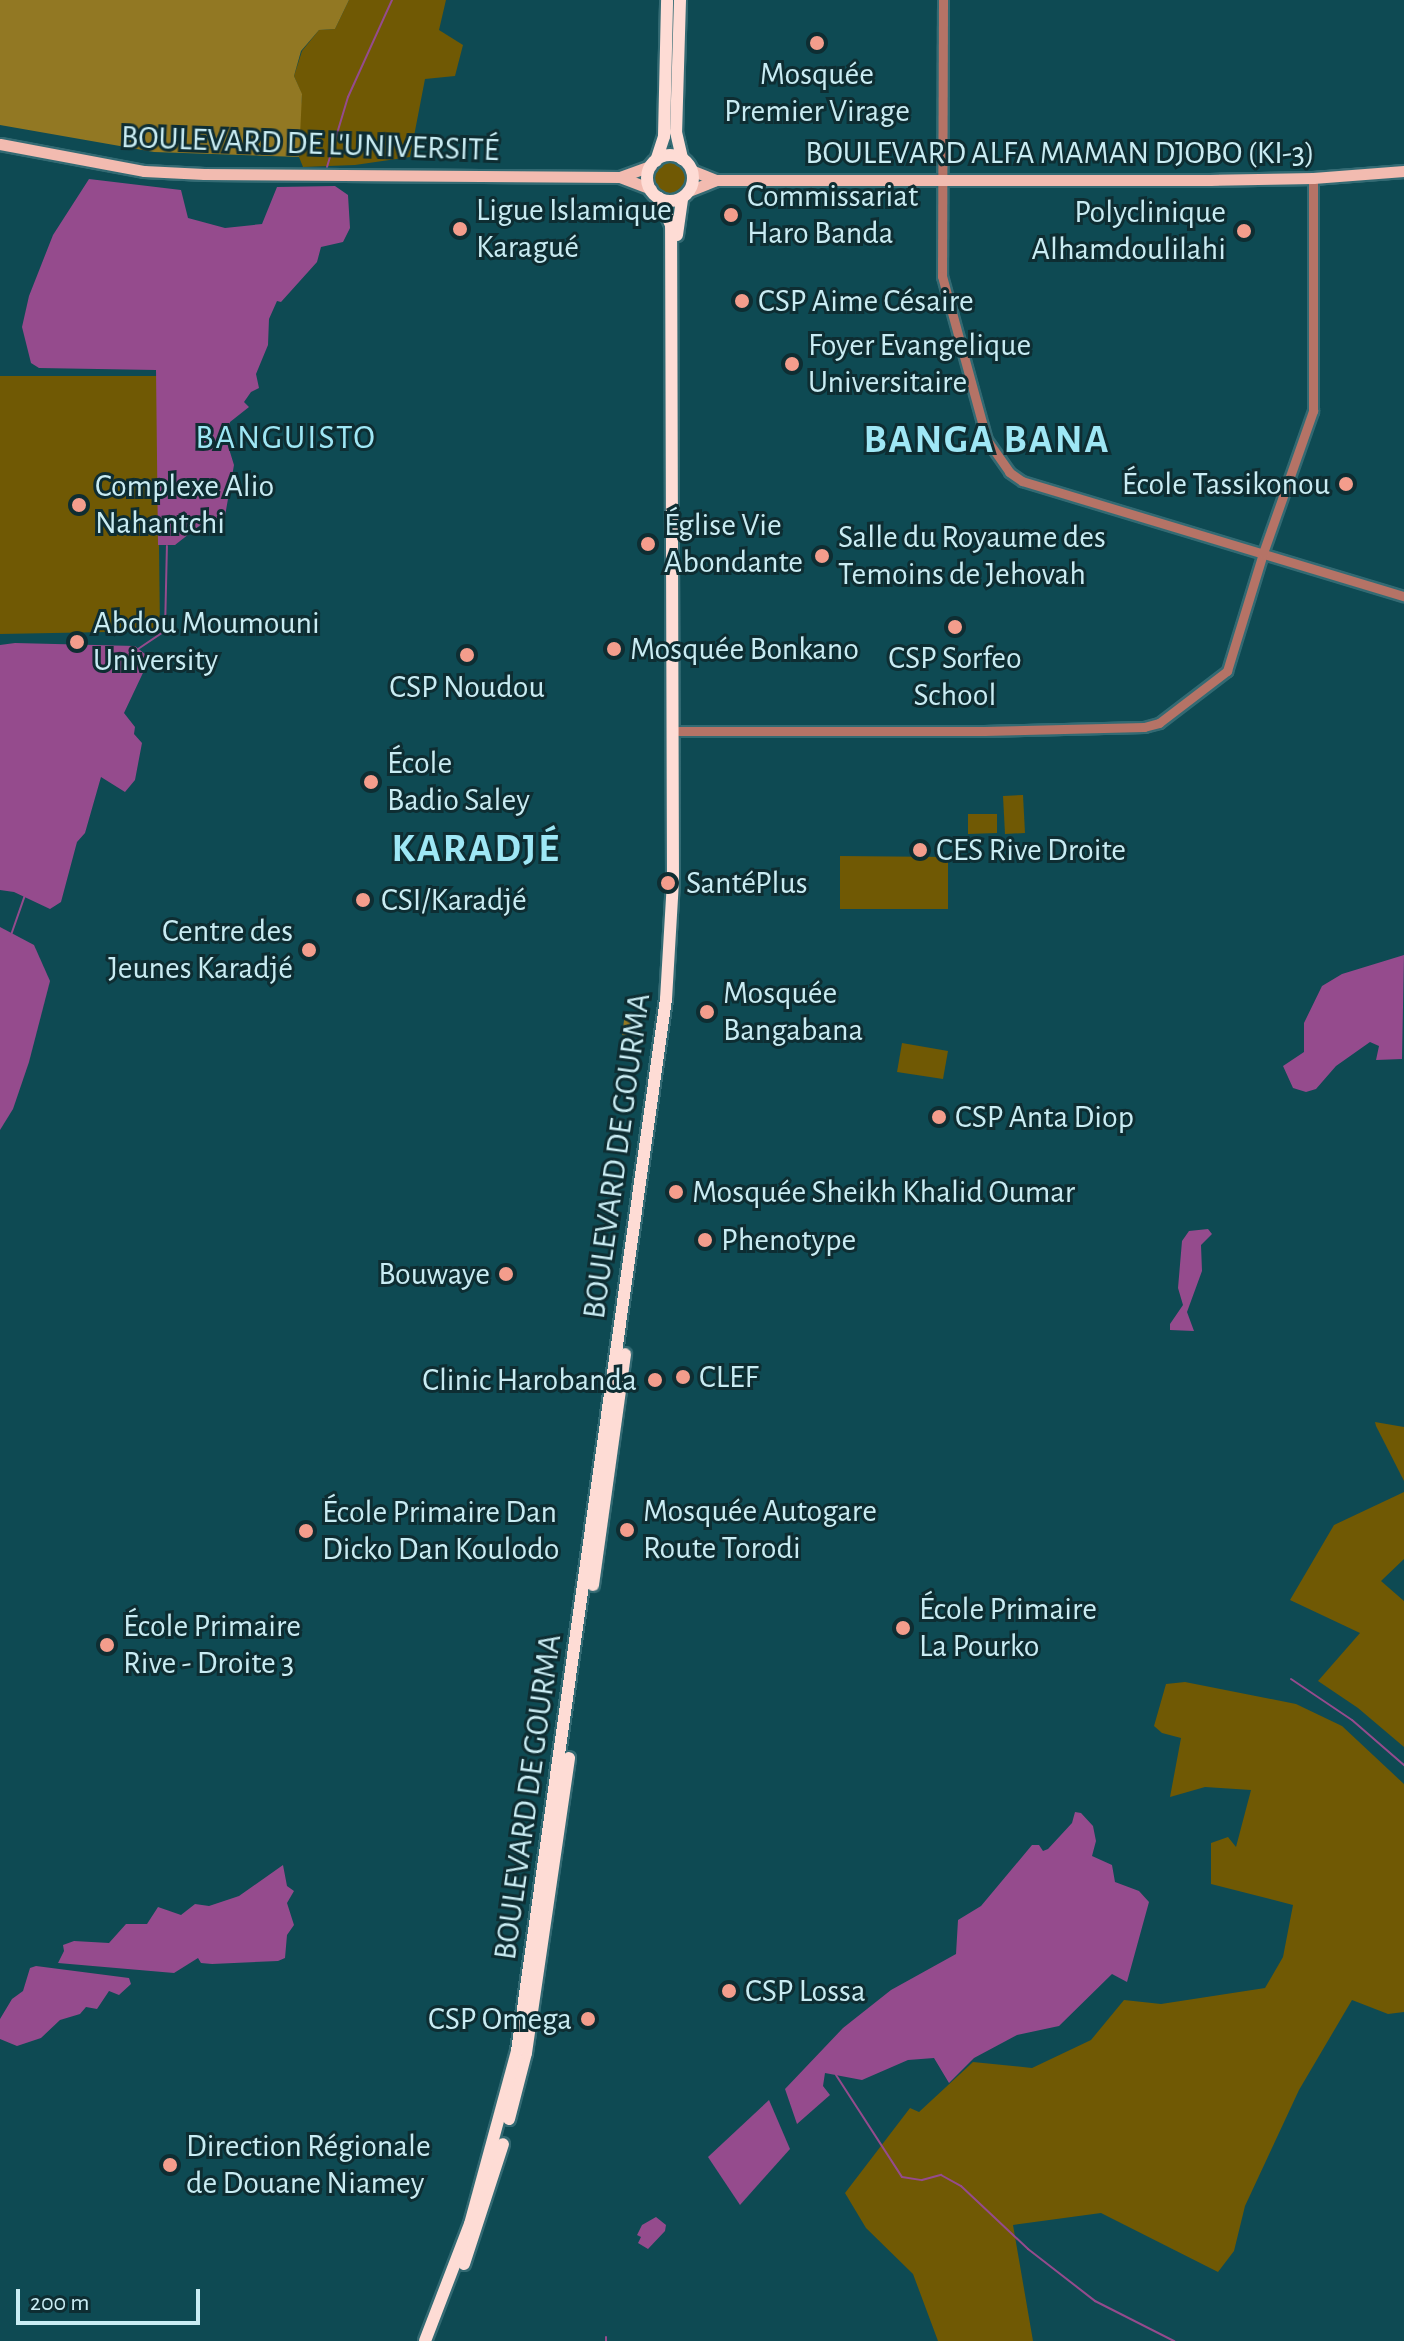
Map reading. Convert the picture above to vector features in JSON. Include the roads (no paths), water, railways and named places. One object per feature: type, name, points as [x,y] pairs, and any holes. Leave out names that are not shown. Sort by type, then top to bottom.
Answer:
[{"type":"highway","points":[[667,0],[664,136],[648,174],[655,194],[671,201],[686,194],[691,170],[682,159],[676,132],[680,0]]},
{"type":"highway","points":[[654,163],[669,156],[682,159]]},
{"type":"highway","name":"BOULEVARD DE GOURMA","points":[[655,194],[671,225],[676,731]]},
{"type":"highway","name":"BOULEVARD DE GOURMA","points":[[434,2341],[474,2226],[522,2052],[654,1121],[671,938],[676,731],[677,227],[686,194]]},
{"type":"highway","name":"BOULEVARD DE GOURMA","points":[[425,2341],[474,2226]]},
{"type":"main road","name":"BOULEVARD DE L'UNIVERSITÉ","points":[[0,144],[86,162],[159,172],[620,177],[654,163]]},
{"type":"main road","name":"BOULEVARD ALFA MAMAN DJOBO (KI-3)","points":[[691,170],[716,180],[1313,178],[1404,171]]},
{"type":"main road","name":"BOULEVARD DE L'UNIVERSITÉ","points":[[620,177],[655,194]]},
{"type":"main road","name":"BOULEVARD ALFA MAMAN DJOBO (KI-3)","points":[[686,194],[716,180]]},
{"type":"street","points":[[943,0],[942,276],[987,440],[1009,472],[1022,481],[1404,596]]},
{"type":"street","points":[[676,731],[984,731],[1152,726],[1227,671],[1263,553],[1313,411],[1313,178]]},
{"type":"waterway","points":[[327,167],[348,97],[392,0]]},
{"type":"waterway","points":[[138,649],[165,631],[167,546]]},
{"type":"waterway","points":[[11,935],[25,895]]},
{"type":"waterway","points":[[1291,1679],[1352,1720],[1404,1765]]},
{"type":"waterway","points":[[836,2075],[902,2177],[922,2180],[941,2175],[961,2186],[1028,2249],[1095,2301],[1174,2341]]},
{"type":"place","name":"Mosquée Premier Virage","points":[[817,43]]},
{"type":"place","name":"Commissariat Haro Banda","points":[[731,215]]},
{"type":"place","name":"Ligue Islamique Karagué","points":[[460,229]]},
{"type":"place","name":"Polyclinique Alhamdoulilahi","points":[[1244,231]]},
{"type":"place","name":"CSP Aime Césaire","points":[[742,301]]},
{"type":"place","name":"Foyer Evangelique Universitaire","points":[[792,364]]},
{"type":"place","name":"École Tassikonou","points":[[1346,484]]},
{"type":"place","name":"Complexe Alio Nahantchi","points":[[79,505]]},
{"type":"place","name":"Église Vie Abondante","points":[[648,544]]},
{"type":"place","name":"Salle du Royaume des Temoins de Jehovah","points":[[822,556]]},
{"type":"place","name":"CSP Sorfeo School","points":[[955,627]]},
{"type":"place","name":"Abdou Moumouni University","points":[[77,642]]},
{"type":"place","name":"Mosquée Bonkano","points":[[614,649]]},
{"type":"place","name":"CSP Noudou","points":[[467,655]]},
{"type":"place","name":"École Badio Saley","points":[[371,782]]},
{"type":"place","name":"CES Rive Droite","points":[[920,850]]},
{"type":"place","name":"SantéPlus","points":[[668,883]]},
{"type":"place","name":"CSI/Karadjé","points":[[363,900]]},
{"type":"place","name":"Centre des Jeunes Karadjé","points":[[309,950]]},
{"type":"place","name":"Mosquée Bangabana","points":[[707,1012]]},
{"type":"place","name":"CSP Anta Diop","points":[[939,1117]]},
{"type":"place","name":"Mosquée Sheikh Khalid Oumar","points":[[676,1192]]},
{"type":"place","name":"Phenotype","points":[[705,1240]]},
{"type":"place","name":"Bouwaye","points":[[506,1274]]},
{"type":"place","name":"CLEF","points":[[683,1377]]},
{"type":"place","name":"Clinic Harobanda","points":[[655,1380]]},
{"type":"place","name":"Mosquée Autogare Route Torodi","points":[[627,1530]]},
{"type":"place","name":"École Primaire Dan Dicko Dan Koulodo","points":[[306,1531]]},
{"type":"place","name":"École Primaire La Pourko","points":[[903,1628]]},
{"type":"place","name":"École Primaire Rive - Droite 3","points":[[107,1645]]},
{"type":"place","name":"CSP Lossa","points":[[729,1991]]},
{"type":"place","name":"CSP Omega","points":[[588,2019]]},
{"type":"place","name":"Direction Régionale de Douane Niamey","points":[[170,2165]]},
{"type":"district","name":"BANGUISTO","points":[[286,439]]},
{"type":"district","name":"BANGA BANA","points":[[987,440]]},
{"type":"district","name":"KARADJÉ","points":[[476,849]]}]
